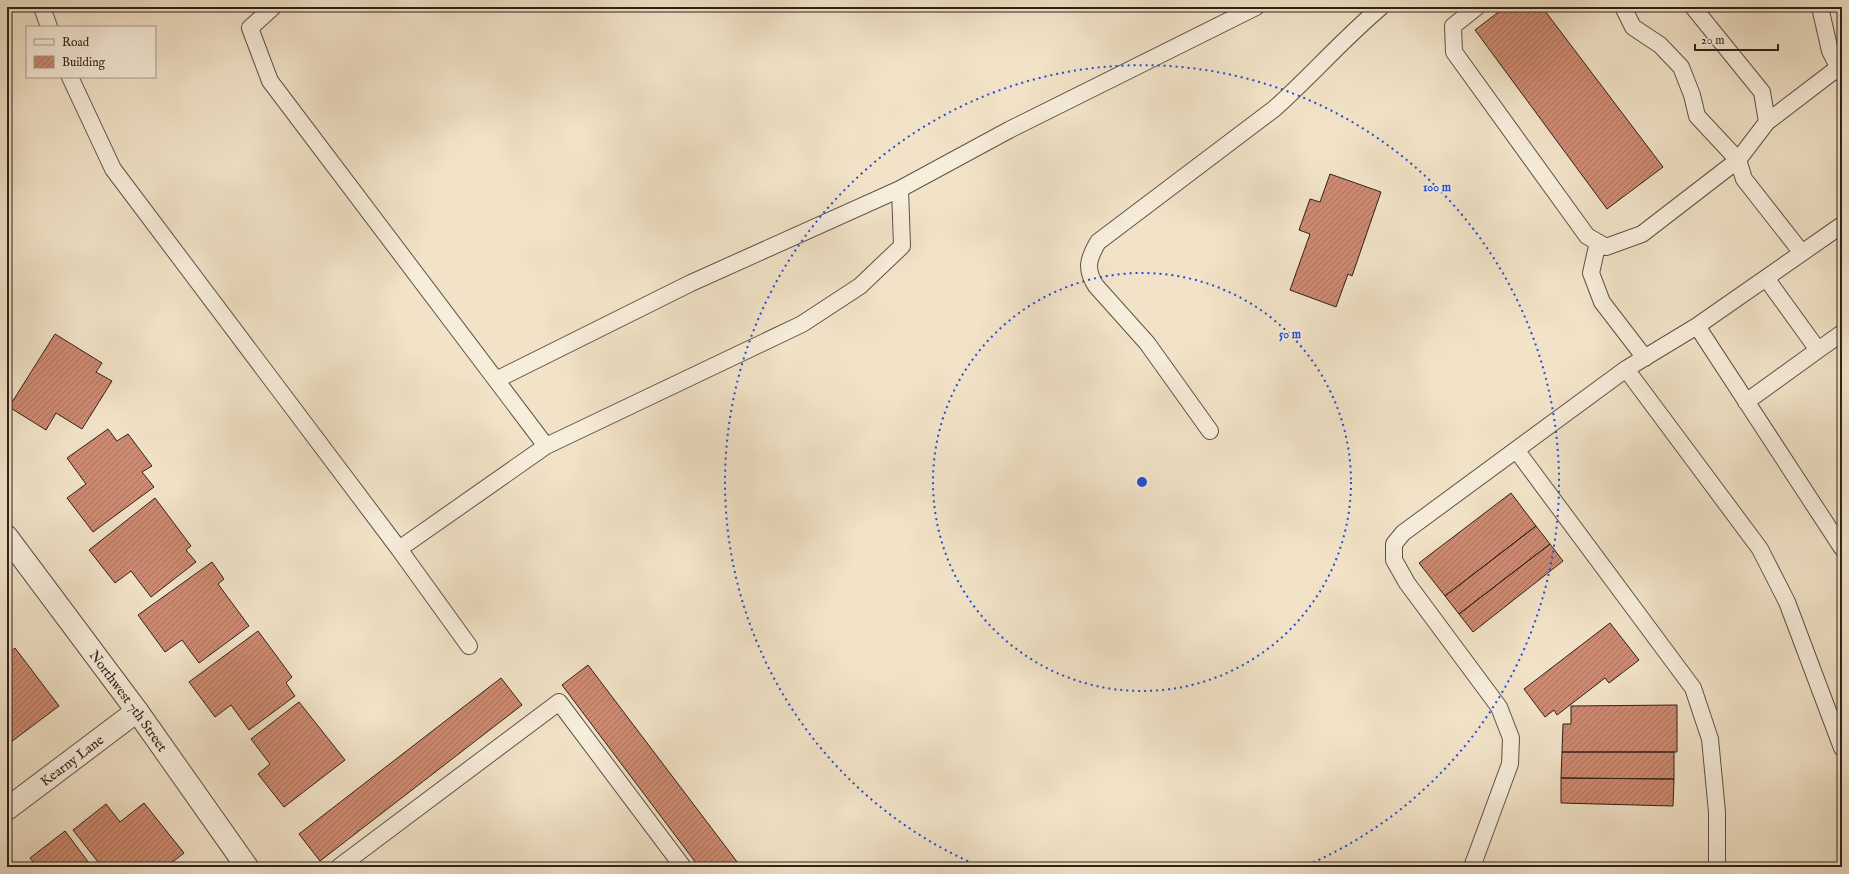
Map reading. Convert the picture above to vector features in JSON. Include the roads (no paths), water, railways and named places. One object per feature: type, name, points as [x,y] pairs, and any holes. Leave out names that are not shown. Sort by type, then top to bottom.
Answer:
[{"type":"street","name":"Northwest 7th Street","points":[[7,536],[137,711],[247,867]]},
{"type":"street","name":"Kearny Lane","points":[[7,809],[137,711]]},
{"type":"lane","points":[[42,7],[49,26]]},
{"type":"lane","points":[[274,7],[250,28],[270,81],[546,446]]},
{"type":"lane","points":[[496,380],[691,283],[900,189],[1009,130],[1256,7]]},
{"type":"lane","points":[[1210,432],[1147,343],[1096,286],[1091,277],[1088,262],[1092,251],[1098,242],[1274,109],[1298,88],[1357,27],[1381,7]]},
{"type":"lane","points":[[1477,7],[1453,26],[1454,52],[1587,236],[1606,247],[1642,234],[1738,160],[1767,122],[1840,71],[1830,51],[1820,7]]},
{"type":"lane","points":[[1623,7],[1633,27],[1660,45],[1681,67],[1692,94],[1697,116],[1738,160],[1744,179],[1802,253]]},
{"type":"lane","points":[[1693,7],[1762,92],[1767,122]]},
{"type":"lane","points":[[70,78],[113,169],[399,548],[469,646]]},
{"type":"lane","points":[[399,548],[546,446],[802,324],[860,286],[902,246],[900,189]]},
{"type":"lane","points":[[1472,867],[1510,764],[1511,738],[1499,707],[1407,583],[1394,560],[1394,544],[1404,532],[1626,370],[1697,326],[1842,225]]},
{"type":"lane","points":[[1598,242],[1591,273],[1602,302],[1645,358]]},
{"type":"lane","points":[[1766,278],[1818,350]]},
{"type":"lane","points":[[1697,326],[1842,548]]},
{"type":"lane","points":[[1746,402],[1842,333]]},
{"type":"lane","points":[[1626,370],[1760,548],[1790,608],[1842,748]]},
{"type":"lane","points":[[1517,451],[1692,688],[1710,739],[1716,812],[1717,867]]},
{"type":"lane","points":[[339,867],[559,702],[683,867]]}]
